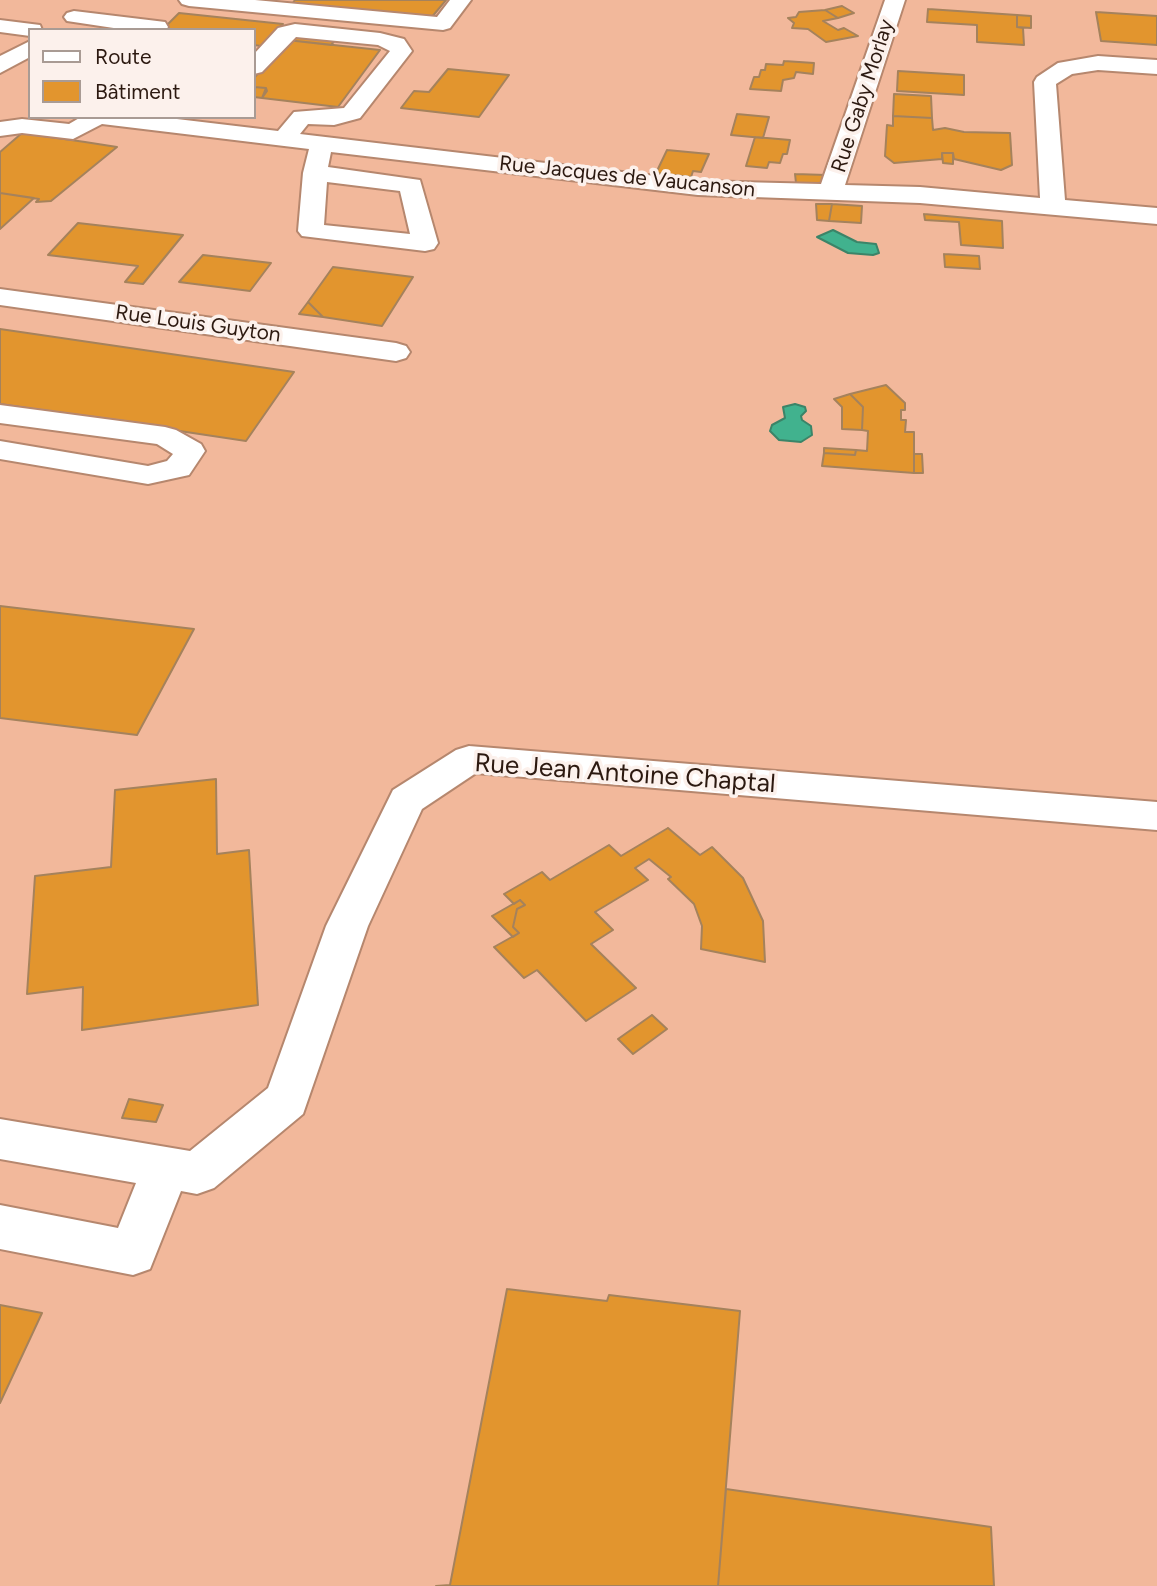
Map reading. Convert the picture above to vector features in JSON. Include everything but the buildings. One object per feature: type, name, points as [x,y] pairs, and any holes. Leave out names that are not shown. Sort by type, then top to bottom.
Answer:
[{"type":"street","points":[[59,28],[97,0]]},
{"type":"street","points":[[189,0],[253,3],[443,24],[461,0]]},
{"type":"street","name":"Rue Gaby Morlay","points":[[830,193],[895,0]]},
{"type":"street","points":[[74,17],[157,27]]},
{"type":"street","points":[[0,26],[28,30]]},
{"type":"street","points":[[256,65],[286,33],[295,30],[380,39],[396,44],[401,51],[352,113],[334,118],[302,117],[284,139]]},
{"type":"street","points":[[0,66],[28,48]]},
{"type":"street","points":[[1053,208],[1060,157],[1045,82],[1066,68],[1098,63],[1157,67]]},
{"type":"street","points":[[0,106],[28,109]]},
{"type":"street","points":[[0,129],[22,126],[73,132],[95,119]]},
{"type":"street","name":"Rue Jacques de Vaucanson","points":[[133,119],[222,124],[284,139],[698,188],[919,195],[1157,216]]},
{"type":"street","points":[[315,173],[411,185],[425,243],[311,231],[315,173],[318,153],[326,144]]},
{"type":"street","name":"Rue Louis Guyton","points":[[0,297],[396,352]]},
{"type":"street","points":[[0,414],[165,436],[190,451],[178,468],[148,475],[0,450]]},
{"type":"street","name":"Rue Jean Antoine Chaptal","points":[[0,1139],[197,1173],[287,1100],[347,926],[407,800],[470,759],[1157,816]]},
{"type":"street","points":[[0,1227],[133,1253],[166,1167]]},
{"type":"shaded area","points":[[0,0],[1157,0],[1157,1586],[0,1586]]},
{"type":"shaded area","points":[[833,230],[857,242],[876,244],[879,253],[848,253],[817,237]]},
{"type":"shaded area","points":[[795,404],[805,407],[802,420],[811,426],[812,435],[801,442],[779,440],[770,431],[772,425],[785,418],[783,407]]}]
